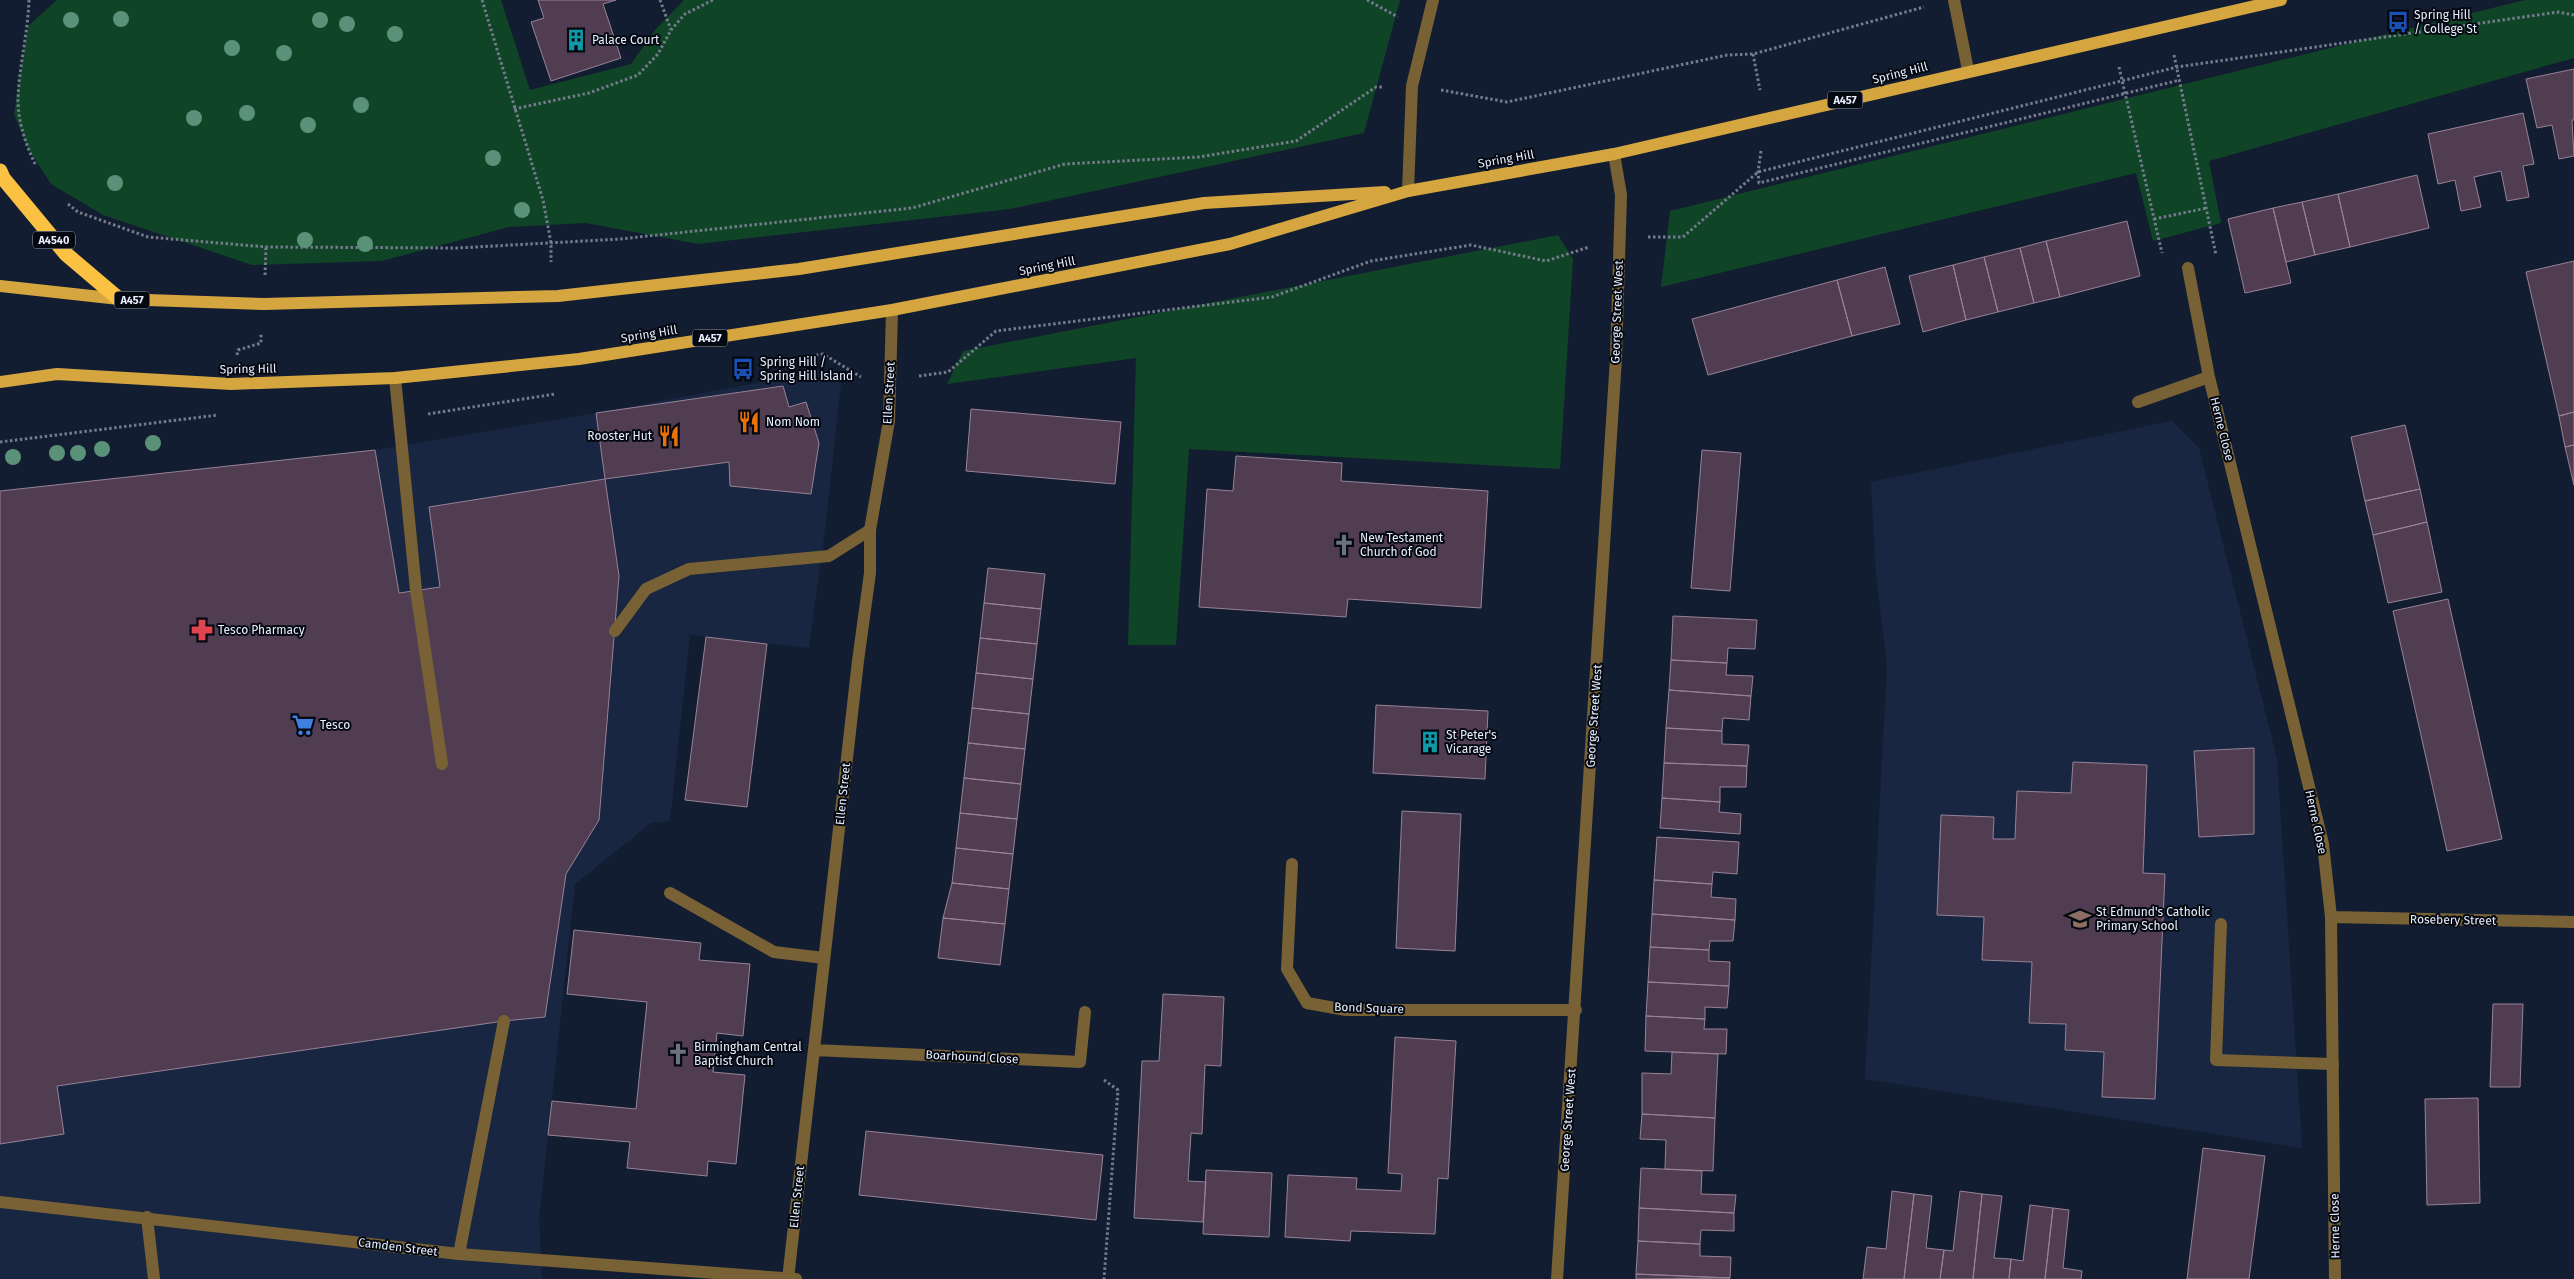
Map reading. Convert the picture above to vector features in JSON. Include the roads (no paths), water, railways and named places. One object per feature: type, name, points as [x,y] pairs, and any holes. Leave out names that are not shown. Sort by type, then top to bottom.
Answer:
[{"type":"highway","name":"A4540","points":[[0,171],[2,178],[66,254],[119,299]]},
{"type":"main road","name":"Spring Hill","points":[[0,382],[58,374],[231,384],[395,378],[579,359],[892,310],[1230,244],[1408,191],[1614,154],[1766,120],[1968,70],[2281,0]]},
{"type":"main road","name":"Spring Hill","points":[[0,286],[119,299],[264,304],[558,296],[798,269],[1204,203],[1408,191]]},
{"type":"street","points":[[1408,191],[1412,86],[1433,0]]},
{"type":"street","points":[[1954,0],[1968,70]]},
{"type":"street","name":"George Street West","points":[[1557,1279],[1576,1010],[1616,358],[1621,195],[1614,154]]},
{"type":"street","name":"Herne Close","points":[[2188,268],[2210,377],[2323,844],[2331,917],[2335,1279]]},
{"type":"street","name":"Ellen Street","points":[[791,1279],[824,958],[870,573],[870,530],[889,421],[892,310]]},
{"type":"street","points":[[2138,402],[2210,377]]},
{"type":"street","points":[[395,378],[416,590],[442,764]]},
{"type":"street","points":[[615,631],[646,589],[689,569],[829,556],[870,530]]},
{"type":"street","name":"Bond Square","points":[[1292,864],[1287,969],[1307,1003],[1346,1010],[1576,1010]]},
{"type":"street","points":[[670,893],[774,952],[824,958]]},
{"type":"street","name":"Rosebery Street","points":[[2331,917],[2574,922]]},
{"type":"street","points":[[2221,924],[2216,1060],[2333,1064]]},
{"type":"street","name":"Boarhound Close","points":[[814,1050],[1080,1062],[1085,1012]]},
{"type":"street","points":[[459,1254],[504,1020]]},
{"type":"street","name":"Camden Street","points":[[0,1202],[147,1217],[459,1254],[791,1279]]},
{"type":"street","points":[[147,1217],[154,1279]]},
{"type":"place","name":"Spring Hill / College St","points":[[2398,22]]},
{"type":"place","name":"Palace Court","points":[[576,40]]},
{"type":"place","name":"Spring Hill / Spring Hill Island","points":[[743,369]]},
{"type":"place","name":"Nom Nom","points":[[749,422]]},
{"type":"place","name":"Rooster Hut","points":[[669,436]]},
{"type":"place","name":"New Testament Church of God","points":[[1344,545]]},
{"type":"place","name":"Tesco Pharmacy","points":[[202,630]]},
{"type":"place","name":"Tesco","points":[[303,725]]},
{"type":"place","name":"St Peter's Vicarage","points":[[1430,742]]},
{"type":"place","name":"St Edmund's Catholic Primary School","points":[[2080,919]]},
{"type":"place","name":"Birmingham Central Baptist Church","points":[[678,1054]]}]
